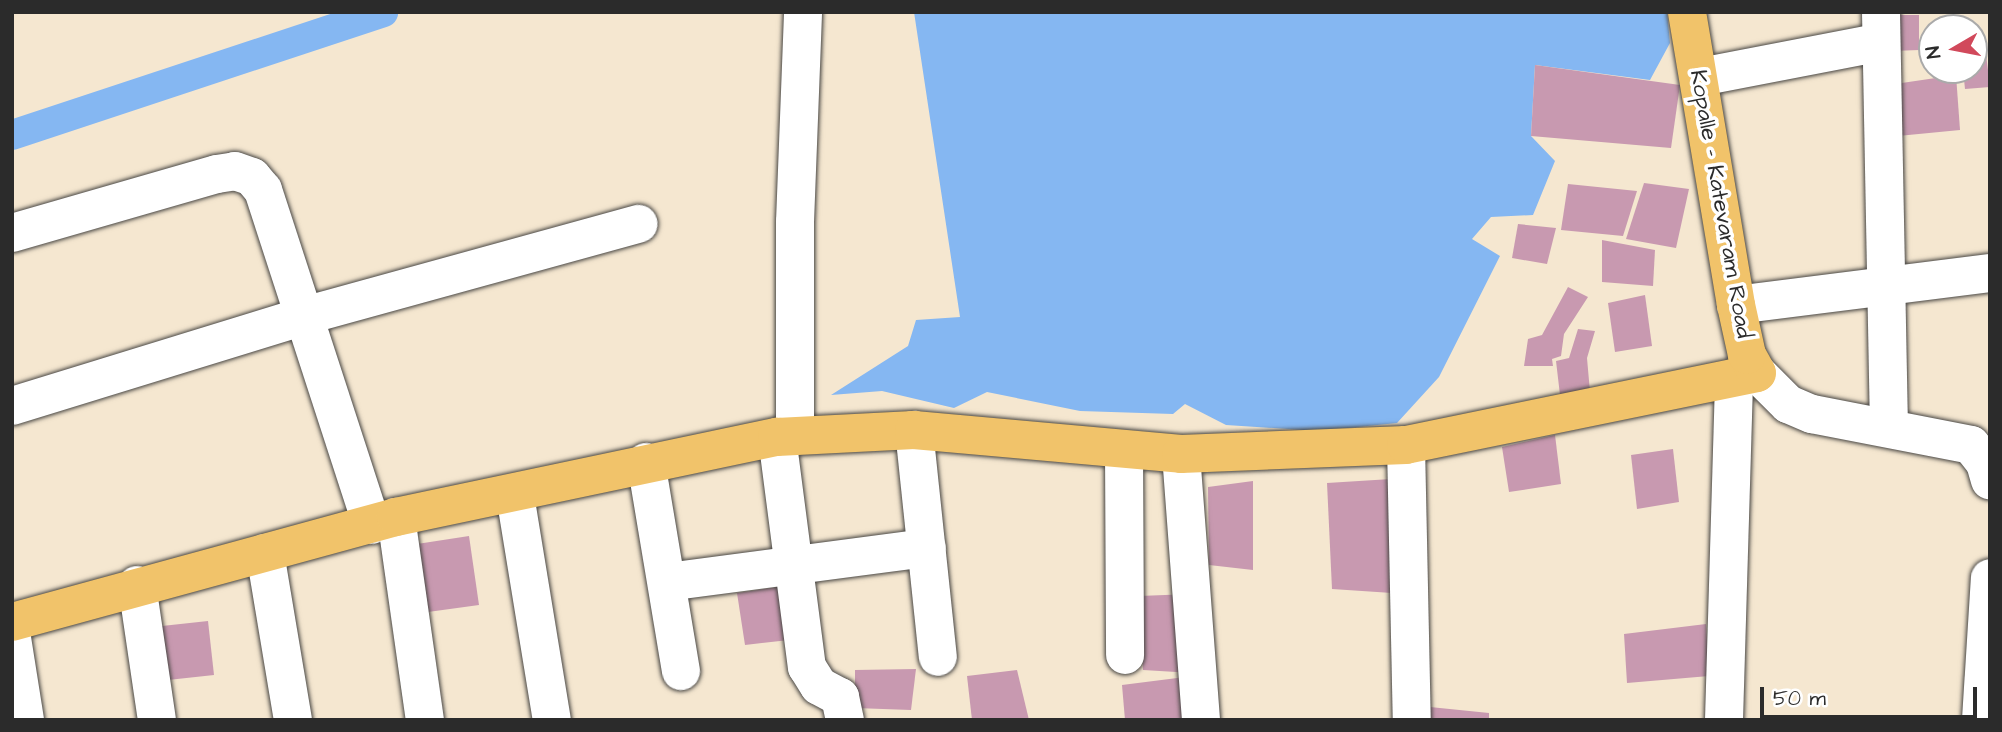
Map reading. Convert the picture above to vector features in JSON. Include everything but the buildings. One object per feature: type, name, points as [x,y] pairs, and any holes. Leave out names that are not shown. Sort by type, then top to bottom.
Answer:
[{"type":"main road","name":"Kopalle - Katevaram Road","points":[[1687,12],[1700,77],[1736,305],[1747,355],[1746,376]]},
{"type":"main road","points":[[12,622],[137,585],[384,521],[515,495],[646,462],[786,437],[915,430],[1181,454],[1406,445],[1746,376]]},
{"type":"street","points":[[803,12],[786,437],[795,562],[811,678],[840,697],[845,720]]},
{"type":"street","points":[[1700,77],[1881,27],[1889,288],[1889,426]]},
{"type":"street","points":[[12,233],[235,171],[252,177],[263,190],[303,316],[384,521],[425,720]]},
{"type":"street","points":[[12,406],[303,316],[639,224]]},
{"type":"street","points":[[1736,305],[1990,274]]},
{"type":"street","points":[[1724,720],[1746,376]]},
{"type":"street","name":"Kopalle - Katevaram Road","points":[[1746,376],[1788,404],[1812,414],[1889,426],[1980,445],[1990,480]]},
{"type":"street","points":[[915,430],[938,657]]},
{"type":"street","points":[[1406,445],[1412,720]]},
{"type":"street","points":[[1124,450],[1125,654]]},
{"type":"street","points":[[1181,454],[1200,720]]},
{"type":"street","points":[[646,462],[681,671]]},
{"type":"street","points":[[515,495],[552,720]]},
{"type":"street","points":[[667,582],[795,562],[927,548]]},
{"type":"street","points":[[265,553],[293,720]]},
{"type":"street","points":[[1981,720],[1990,578]]},
{"type":"street","points":[[137,585],[157,720]]},
{"type":"street","points":[[12,638],[25,720]]},
{"type":"water","points":[[914,12],[1667,12],[1670,43],[1650,80],[1535,65],[1531,136],[1555,161],[1533,215],[1491,217],[1472,239],[1500,256],[1439,377],[1397,423],[1318,431],[1226,425],[1185,404],[1173,414],[1080,411],[987,392],[954,408],[882,391],[831,395],[908,346],[916,320],[960,317]]},
{"type":"waterway","points":[[12,135],[383,12]]}]
